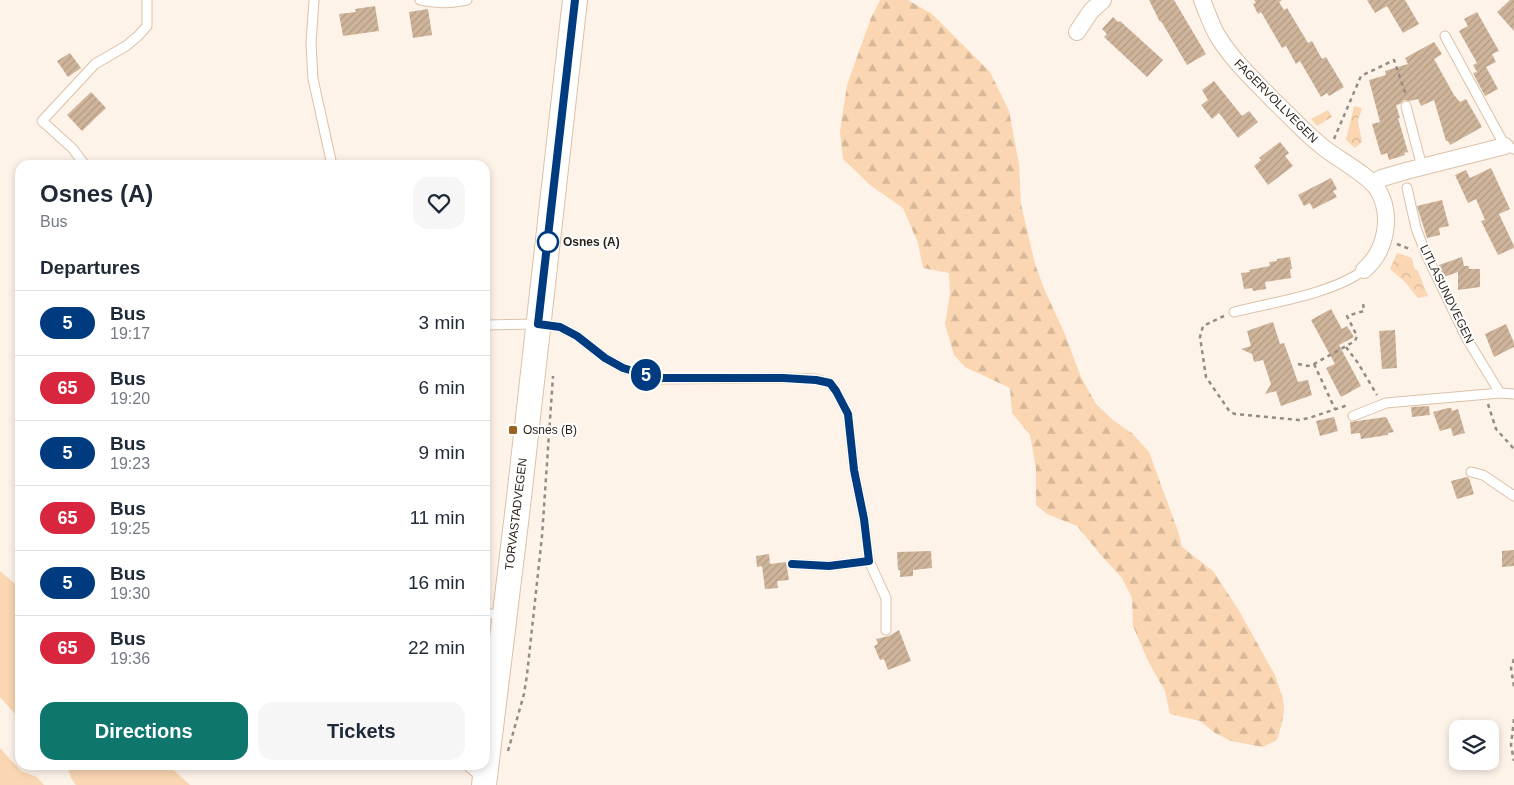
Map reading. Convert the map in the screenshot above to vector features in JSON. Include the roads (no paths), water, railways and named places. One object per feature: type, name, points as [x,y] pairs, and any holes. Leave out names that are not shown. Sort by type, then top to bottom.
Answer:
[{"type":"main road","name":"TORVASTADVEGEN","points":[[490,664],[495,614],[538,324],[575,0]]},
{"type":"street","points":[[1077,32],[1102,0]]},
{"type":"street","name":"FAGERVOLLVEGEN","points":[[1202,0],[1217,34],[1232,56],[1309,136],[1372,183],[1378,190],[1383,205],[1384,237],[1377,256],[1364,270]]},
{"type":"street","points":[[1372,183],[1382,178],[1422,167],[1510,148]]},
{"type":"lane","points":[[81,160],[72,148],[42,121],[95,64],[126,46],[147,26],[147,0]]},
{"type":"lane","points":[[314,0],[311,44],[313,79],[331,160]]},
{"type":"lane","points":[[420,0],[427,2],[456,2],[467,0]]},
{"type":"lane","points":[[1445,36],[1510,148]]},
{"type":"lane","points":[[1406,106],[1422,167]]},
{"type":"lane","name":"LITLASUNDVEGEN","points":[[1407,188],[1416,228],[1426,254],[1467,339],[1500,393]]},
{"type":"lane","name":"FAGERVOLLVEGEN","points":[[1234,312],[1315,292],[1346,281],[1364,270]]},
{"type":"lane","points":[[490,325],[538,324],[560,327],[577,336],[605,358],[623,368],[657,378],[783,378],[816,380],[830,383],[848,414],[854,470],[864,519],[869,561],[886,598],[886,630]]},
{"type":"lane","points":[[1353,416],[1386,403],[1500,393],[1514,394]]},
{"type":"lane","points":[[1471,472],[1483,476],[1514,496]]},
{"type":"lane","points":[[792,564],[829,566],[869,561]]},
{"type":"place","name":"Osnes (A)","points":[[548,242]]},
{"type":"place","name":"Osnes (B)","points":[[513,430]]}]
